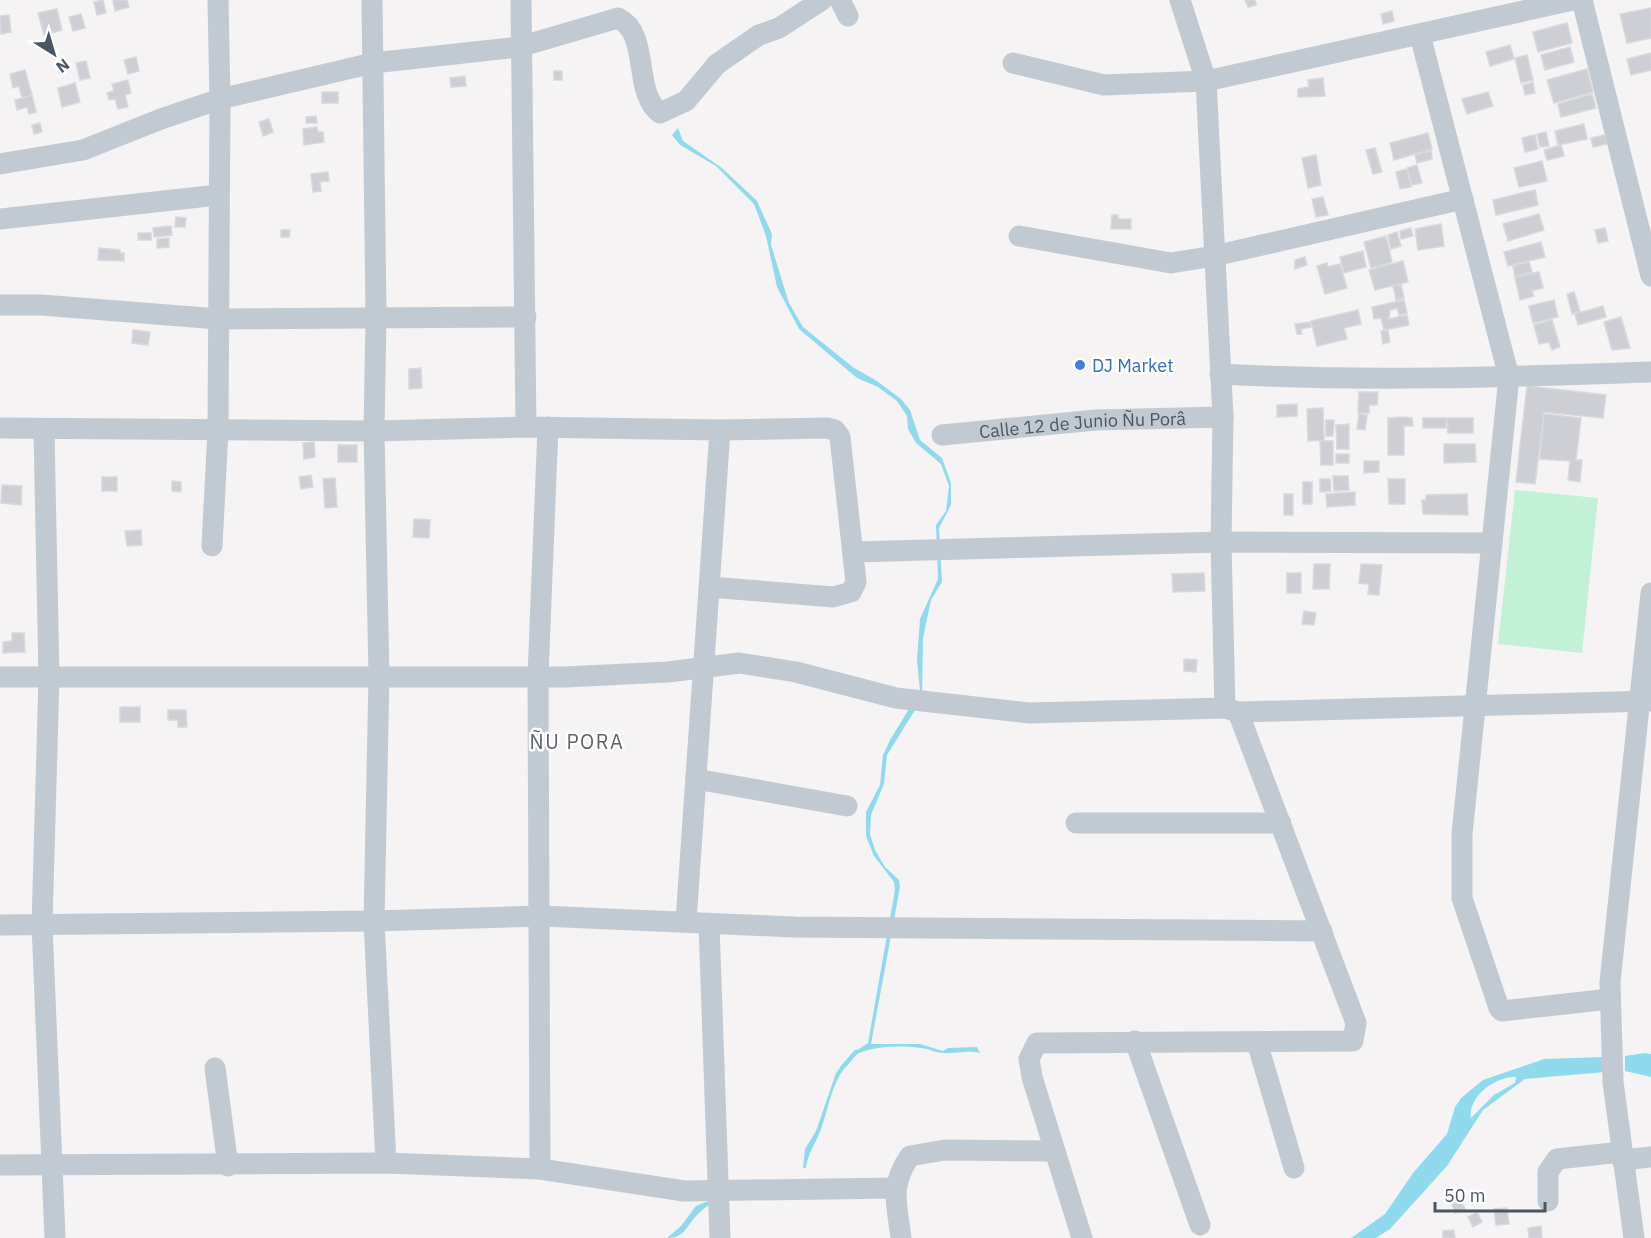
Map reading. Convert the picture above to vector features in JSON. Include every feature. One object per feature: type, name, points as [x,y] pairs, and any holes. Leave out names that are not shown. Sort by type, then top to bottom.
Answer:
[{"type":"street","points":[[212,546],[218,430],[220,99],[218,0]]},
{"type":"street","points":[[372,0],[376,316],[374,431],[379,676],[374,921],[386,1163]]},
{"type":"street","points":[[521,0],[519,47],[526,317],[526,427]]},
{"type":"street","points":[[0,164],[83,150],[161,119],[220,99],[373,63],[519,47],[618,18],[626,22],[631,29],[654,108],[660,113],[686,101],[717,64],[759,35],[779,28],[822,0]]},
{"type":"street","points":[[1083,1238],[1032,1077],[1029,1059],[1037,1043],[1353,1041],[1356,1036],[1356,1023],[1281,823],[1232,710],[1221,542],[1223,417],[1206,81],[1180,0]]},
{"type":"street","points":[[1013,63],[1104,85],[1206,81],[1573,0]]},
{"type":"street","points":[[1582,0],[1651,276]]},
{"type":"street","points":[[1420,35],[1509,377],[1475,707],[1460,880],[1465,911],[1499,1008],[1506,1012],[1610,999]]},
{"type":"street","points":[[0,219],[218,195]]},
{"type":"street","points":[[1019,236],[1171,263],[1214,256],[1462,199]]},
{"type":"street","points":[[0,305],[42,305],[218,319],[376,316],[526,317]]},
{"type":"street","points":[[1220,374],[1290,378],[1509,377],[1651,372]]},
{"type":"street","name":"Calle 12 de Junio Ñu Porâ","points":[[942,435],[1096,420],[1223,417]]},
{"type":"street","points":[[0,428],[374,431],[526,427],[720,430],[827,428],[835,430],[840,436],[856,582],[851,592],[842,595],[710,587]]},
{"type":"street","points":[[540,1169],[541,916],[538,676],[548,428]]},
{"type":"street","points":[[44,430],[49,677],[42,925],[55,1238]]},
{"type":"street","points":[[686,921],[720,430]]},
{"type":"street","points":[[853,552],[1221,542],[1492,543]]},
{"type":"street","points":[[1634,1238],[1613,1082],[1610,999],[1613,933],[1646,700],[1651,594]]},
{"type":"street","points":[[0,677],[538,676],[668,672],[704,665],[739,663],[796,672],[896,698],[1029,713],[1475,707],[1646,700]]},
{"type":"street","points":[[696,779],[847,806]]},
{"type":"street","points":[[1076,823],[1281,823]]},
{"type":"street","points":[[0,925],[374,921],[541,916],[686,921],[709,924],[1322,931]]},
{"type":"street","points":[[709,924],[720,1238]]},
{"type":"street","points":[[1135,1041],[1200,1225]]},
{"type":"street","points":[[1257,1042],[1294,1168]]},
{"type":"street","points":[[215,1068],[228,1166]]},
{"type":"street","points":[[901,1238],[894,1188],[900,1171],[910,1156],[945,1150],[1055,1151]]},
{"type":"street","points":[[1548,1201],[1548,1172],[1557,1159],[1622,1156],[1651,1158]]},
{"type":"street","points":[[0,1165],[228,1166],[386,1163],[540,1169],[684,1191],[894,1188]]},
{"type":"green space","points":[[1515,490],[1598,498],[1582,653],[1498,644]]},
{"type":"water","points":[[678,128],[683,141],[722,168],[757,201],[772,234],[771,245],[789,303],[803,327],[854,368],[877,381],[901,399],[910,410],[920,440],[942,458],[951,483],[951,505],[939,528],[942,582],[931,600],[923,638],[922,699],[887,755],[884,784],[871,815],[870,834],[875,850],[885,867],[899,880],[900,887],[871,1044],[920,1044],[943,1051],[948,1048],[977,1047],[980,1053],[940,1053],[923,1048],[894,1047],[867,1051],[852,1057],[850,1055],[868,1043],[895,890],[894,882],[874,856],[866,836],[866,812],[880,785],[883,755],[920,691],[917,660],[920,619],[938,579],[936,525],[946,511],[949,486],[941,464],[916,443],[908,429],[907,416],[897,401],[878,387],[857,378],[799,329],[777,287],[766,236],[754,204],[716,166],[680,145],[672,135]]},
{"type":"water","points":[[1651,1054],[1651,1077],[1625,1071],[1625,1056]]},
{"type":"water","points":[[1604,1057],[1605,1072],[1525,1079],[1483,1110],[1447,1166],[1390,1229],[1376,1238],[1351,1238],[1385,1214],[1413,1173],[1447,1134],[1455,1107],[1461,1098],[1483,1080],[1544,1059]],"holes":[[[1516,1077],[1515,1083],[1494,1095],[1471,1118],[1474,1102],[1485,1089],[1508,1078]]]},
{"type":"water","points":[[844,1063],[847,1065],[834,1087],[821,1129],[806,1168],[803,1168],[805,1149],[816,1131],[836,1073]]},
{"type":"water","points":[[713,1199],[714,1201],[699,1213],[682,1233],[667,1238],[681,1226],[696,1206]]},
{"type":"building","points":[[103,0],[106,13],[97,15],[94,2]]},
{"type":"building","points":[[113,0],[127,0],[129,7],[115,11]]},
{"type":"building","points":[[1245,0],[1255,0],[1256,5],[1248,7]]},
{"type":"building","points":[[1651,8],[1651,38],[1627,43],[1620,14]]},
{"type":"building","points":[[57,9],[62,30],[44,35],[38,13]]},
{"type":"building","points":[[1392,11],[1394,21],[1383,24],[1381,14]]},
{"type":"building","points":[[81,14],[85,28],[73,31],[69,17]]},
{"type":"building","points":[[9,15],[11,32],[1,34],[0,16]]},
{"type":"building","points":[[1567,23],[1572,43],[1538,52],[1533,32]]},
{"type":"building","points":[[1510,45],[1514,59],[1490,66],[1486,52]]},
{"type":"building","points":[[1570,47],[1574,62],[1545,70],[1541,55]]},
{"type":"building","points":[[1651,53],[1651,70],[1631,75],[1627,59]]},
{"type":"building","points":[[1527,55],[1533,80],[1521,83],[1515,58]]},
{"type":"building","points":[[136,57],[139,71],[128,74],[124,60]]},
{"type":"building","points":[[86,61],[90,78],[80,80],[76,63]]},
{"type":"building","points":[[1587,69],[1593,92],[1554,103],[1547,80]]},
{"type":"building","points":[[25,70],[32,95],[22,98],[19,86],[13,88],[10,74]]},
{"type":"building","points":[[554,71],[562,71],[562,80],[554,80]]},
{"type":"building","points":[[465,76],[466,86],[451,87],[450,78]]},
{"type":"building","points":[[1323,78],[1325,96],[1298,97],[1298,89],[1309,87],[1308,80]]},
{"type":"building","points":[[128,80],[131,93],[125,95],[128,107],[118,109],[115,99],[109,100],[107,93],[114,91],[112,84]]},
{"type":"building","points":[[1533,82],[1535,93],[1525,95],[1523,85]]},
{"type":"building","points":[[75,83],[80,102],[62,107],[58,88]]},
{"type":"building","points":[[322,92],[338,92],[338,103],[322,103]]},
{"type":"building","points":[[1488,92],[1493,106],[1467,114],[1462,99]]},
{"type":"building","points":[[1592,94],[1596,108],[1561,117],[1558,104]]},
{"type":"building","points":[[32,95],[36,112],[29,114],[27,107],[17,110],[15,100]]},
{"type":"building","points":[[316,116],[317,123],[306,123],[306,117]]},
{"type":"building","points":[[269,119],[273,132],[263,136],[259,122]]},
{"type":"building","points":[[40,123],[42,132],[34,134],[32,125]]},
{"type":"building","points":[[1584,124],[1587,139],[1558,145],[1555,131]]},
{"type":"building","points":[[317,127],[318,132],[323,132],[324,142],[304,145],[303,129]]},
{"type":"building","points":[[1546,132],[1549,146],[1540,147],[1537,134]]},
{"type":"building","points":[[1428,133],[1432,149],[1394,160],[1390,143]]},
{"type":"building","points":[[1535,135],[1538,149],[1525,152],[1522,138]]},
{"type":"building","points":[[1605,135],[1607,144],[1593,147],[1591,138]]},
{"type":"building","points":[[1561,145],[1564,156],[1547,160],[1544,150]]},
{"type":"building","points":[[1375,148],[1382,172],[1373,174],[1366,150]]},
{"type":"building","points":[[1431,151],[1432,159],[1417,163],[1415,155]]},
{"type":"building","points":[[1316,155],[1321,185],[1308,188],[1302,158]]},
{"type":"building","points":[[1542,161],[1547,181],[1519,187],[1514,168]]},
{"type":"building","points":[[1417,165],[1422,183],[1412,185],[1407,168]]},
{"type":"building","points":[[1407,169],[1411,187],[1400,189],[1396,172]]},
{"type":"building","points":[[328,172],[329,181],[320,182],[321,191],[313,192],[311,174]]},
{"type":"building","points":[[1535,190],[1538,205],[1496,215],[1493,200]]},
{"type":"building","points":[[1323,197],[1328,215],[1316,217],[1312,199]]},
{"type":"building","points":[[1539,214],[1544,230],[1508,241],[1503,224]]},
{"type":"building","points":[[1112,215],[1118,215],[1118,219],[1131,219],[1131,229],[1111,229]]},
{"type":"building","points":[[176,217],[186,218],[185,227],[175,227]]},
{"type":"building","points":[[1441,224],[1444,246],[1418,250],[1415,229]]},
{"type":"building","points":[[171,226],[172,235],[154,237],[153,228]]},
{"type":"building","points":[[1411,228],[1413,236],[1401,239],[1400,231]]},
{"type":"building","points":[[1605,228],[1608,241],[1598,243],[1595,230]]},
{"type":"building","points":[[281,230],[290,230],[289,237],[281,237]]},
{"type":"building","points":[[1397,232],[1401,246],[1391,249],[1388,235]]},
{"type":"building","points":[[138,233],[151,233],[151,240],[138,240]]},
{"type":"building","points":[[1386,236],[1392,262],[1371,268],[1364,242]]},
{"type":"building","points":[[169,238],[169,247],[157,248],[157,239]]},
{"type":"building","points":[[1541,242],[1545,257],[1508,266],[1504,252]]},
{"type":"building","points":[[99,248],[120,250],[120,253],[124,253],[124,261],[98,260]]},
{"type":"building","points":[[1363,251],[1366,267],[1344,273],[1340,257]]},
{"type":"building","points":[[1305,257],[1307,265],[1295,269],[1295,260]]},
{"type":"building","points":[[1403,261],[1408,282],[1375,290],[1369,270]]},
{"type":"building","points":[[1529,262],[1532,272],[1515,276],[1513,266]]},
{"type":"building","points":[[1327,263],[1328,267],[1340,264],[1347,288],[1325,294],[1317,266]]},
{"type":"building","points":[[1539,272],[1543,288],[1532,291],[1534,296],[1520,300],[1515,277]]},
{"type":"building","points":[[1401,285],[1404,298],[1396,300],[1393,286]]},
{"type":"building","points":[[1574,292],[1580,311],[1572,314],[1567,294]]},
{"type":"building","points":[[1404,300],[1407,313],[1399,315],[1397,308],[1390,310],[1389,319],[1407,315],[1409,325],[1384,330],[1381,318],[1374,319],[1372,307]]},
{"type":"building","points":[[1554,300],[1558,317],[1533,323],[1529,306]]},
{"type":"building","points":[[1603,306],[1606,317],[1578,325],[1575,314]]},
{"type":"building","points":[[1358,310],[1361,324],[1344,328],[1347,339],[1317,346],[1311,321]]},
{"type":"building","points":[[1621,317],[1630,348],[1612,350],[1604,322]]},
{"type":"building","points":[[1552,320],[1560,347],[1552,350],[1549,342],[1539,344],[1534,325]]},
{"type":"building","points":[[1310,322],[1311,327],[1301,329],[1302,334],[1297,334],[1295,324]]},
{"type":"building","points":[[133,330],[150,332],[148,345],[132,343]]},
{"type":"building","points":[[1388,330],[1390,342],[1383,344],[1381,331]]},
{"type":"building","points":[[421,368],[422,388],[409,389],[409,369]]},
{"type":"building","points":[[1527,386],[1606,395],[1603,418],[1544,412],[1535,484],[1516,482]]},
{"type":"building","points":[[1359,392],[1378,392],[1377,405],[1369,405],[1369,413],[1358,413]]},
{"type":"building","points":[[1297,404],[1297,416],[1277,417],[1277,405]]},
{"type":"building","points":[[1323,408],[1324,440],[1308,441],[1307,409]]},
{"type":"building","points":[[1359,414],[1367,415],[1365,430],[1357,429]]},
{"type":"building","points":[[1544,414],[1581,418],[1576,460],[1582,460],[1580,482],[1568,480],[1570,461],[1540,459]]},
{"type":"building","points":[[1388,418],[1412,418],[1413,426],[1404,426],[1404,455],[1388,455]]},
{"type":"building","points":[[1423,418],[1446,418],[1446,428],[1423,428]]},
{"type":"building","points":[[1447,418],[1473,418],[1473,433],[1448,433]]},
{"type":"building","points":[[1326,420],[1334,420],[1333,436],[1326,436]]},
{"type":"building","points":[[1349,424],[1349,449],[1337,449],[1336,425]]},
{"type":"building","points":[[1320,441],[1333,441],[1333,465],[1321,465]]},
{"type":"building","points":[[314,442],[315,457],[304,459],[303,443]]},
{"type":"building","points":[[1444,444],[1475,444],[1476,462],[1444,463]]},
{"type":"building","points":[[338,445],[357,445],[357,462],[338,462]]},
{"type":"building","points":[[1336,454],[1349,454],[1349,463],[1336,463]]},
{"type":"building","points":[[1364,461],[1379,461],[1379,472],[1364,473]]},
{"type":"building","points":[[311,475],[313,487],[301,489],[299,477]]},
{"type":"building","points":[[1333,476],[1348,476],[1349,490],[1334,491]]},
{"type":"building","points":[[102,477],[117,477],[117,491],[102,491]]},
{"type":"building","points":[[335,478],[337,507],[325,508],[323,479]]},
{"type":"building","points":[[1320,479],[1330,479],[1331,491],[1320,492]]},
{"type":"building","points":[[1388,479],[1405,479],[1405,504],[1389,504]]},
{"type":"building","points":[[172,481],[181,482],[181,492],[172,491]]},
{"type":"building","points":[[1303,482],[1312,482],[1312,504],[1303,504]]},
{"type":"building","points":[[2,485],[22,486],[21,505],[1,503]]},
{"type":"building","points":[[1355,492],[1355,505],[1327,507],[1326,494]]},
{"type":"building","points":[[1284,494],[1293,494],[1293,515],[1284,515]]},
{"type":"building","points":[[1467,494],[1468,515],[1423,514],[1422,500],[1426,500],[1426,495]]},
{"type":"building","points":[[414,519],[430,520],[429,538],[413,537]]},
{"type":"building","points":[[141,530],[142,545],[127,546],[125,531]]},
{"type":"building","points":[[1314,564],[1330,564],[1329,589],[1313,589]]},
{"type":"building","points":[[1361,564],[1382,565],[1379,595],[1368,594],[1369,584],[1359,583]]},
{"type":"building","points":[[1204,573],[1205,591],[1173,592],[1172,574]]},
{"type":"building","points":[[1287,573],[1301,573],[1301,593],[1287,593]]},
{"type":"building","points":[[1304,611],[1316,613],[1314,625],[1302,624]]},
{"type":"building","points":[[12,633],[24,633],[25,652],[3,653],[3,642],[12,641]]},
{"type":"building","points":[[1184,659],[1197,660],[1196,672],[1184,671]]},
{"type":"building","points":[[120,707],[140,707],[140,722],[120,722]]},
{"type":"building","points":[[168,710],[186,710],[187,727],[178,727],[178,720],[168,720]]},
{"type":"building","points":[[1462,1200],[1465,1209],[1455,1213],[1452,1204]]},
{"type":"building","points":[[1507,1208],[1509,1224],[1496,1225],[1494,1209]]},
{"type":"building","points":[[1477,1212],[1482,1222],[1473,1227],[1468,1217]]},
{"type":"building","points":[[1541,1226],[1542,1238],[1529,1238],[1528,1228]]},
{"type":"building","points":[[1454,1230],[1455,1238],[1443,1238],[1443,1231]]},
{"type":"waterway","points":[[842,1068],[856,1052]]},
{"type":"place","name":"DJ Market","points":[[1080,365]]},
{"type":"district","name":"ÑU PORA","points":[[577,741]]}]
